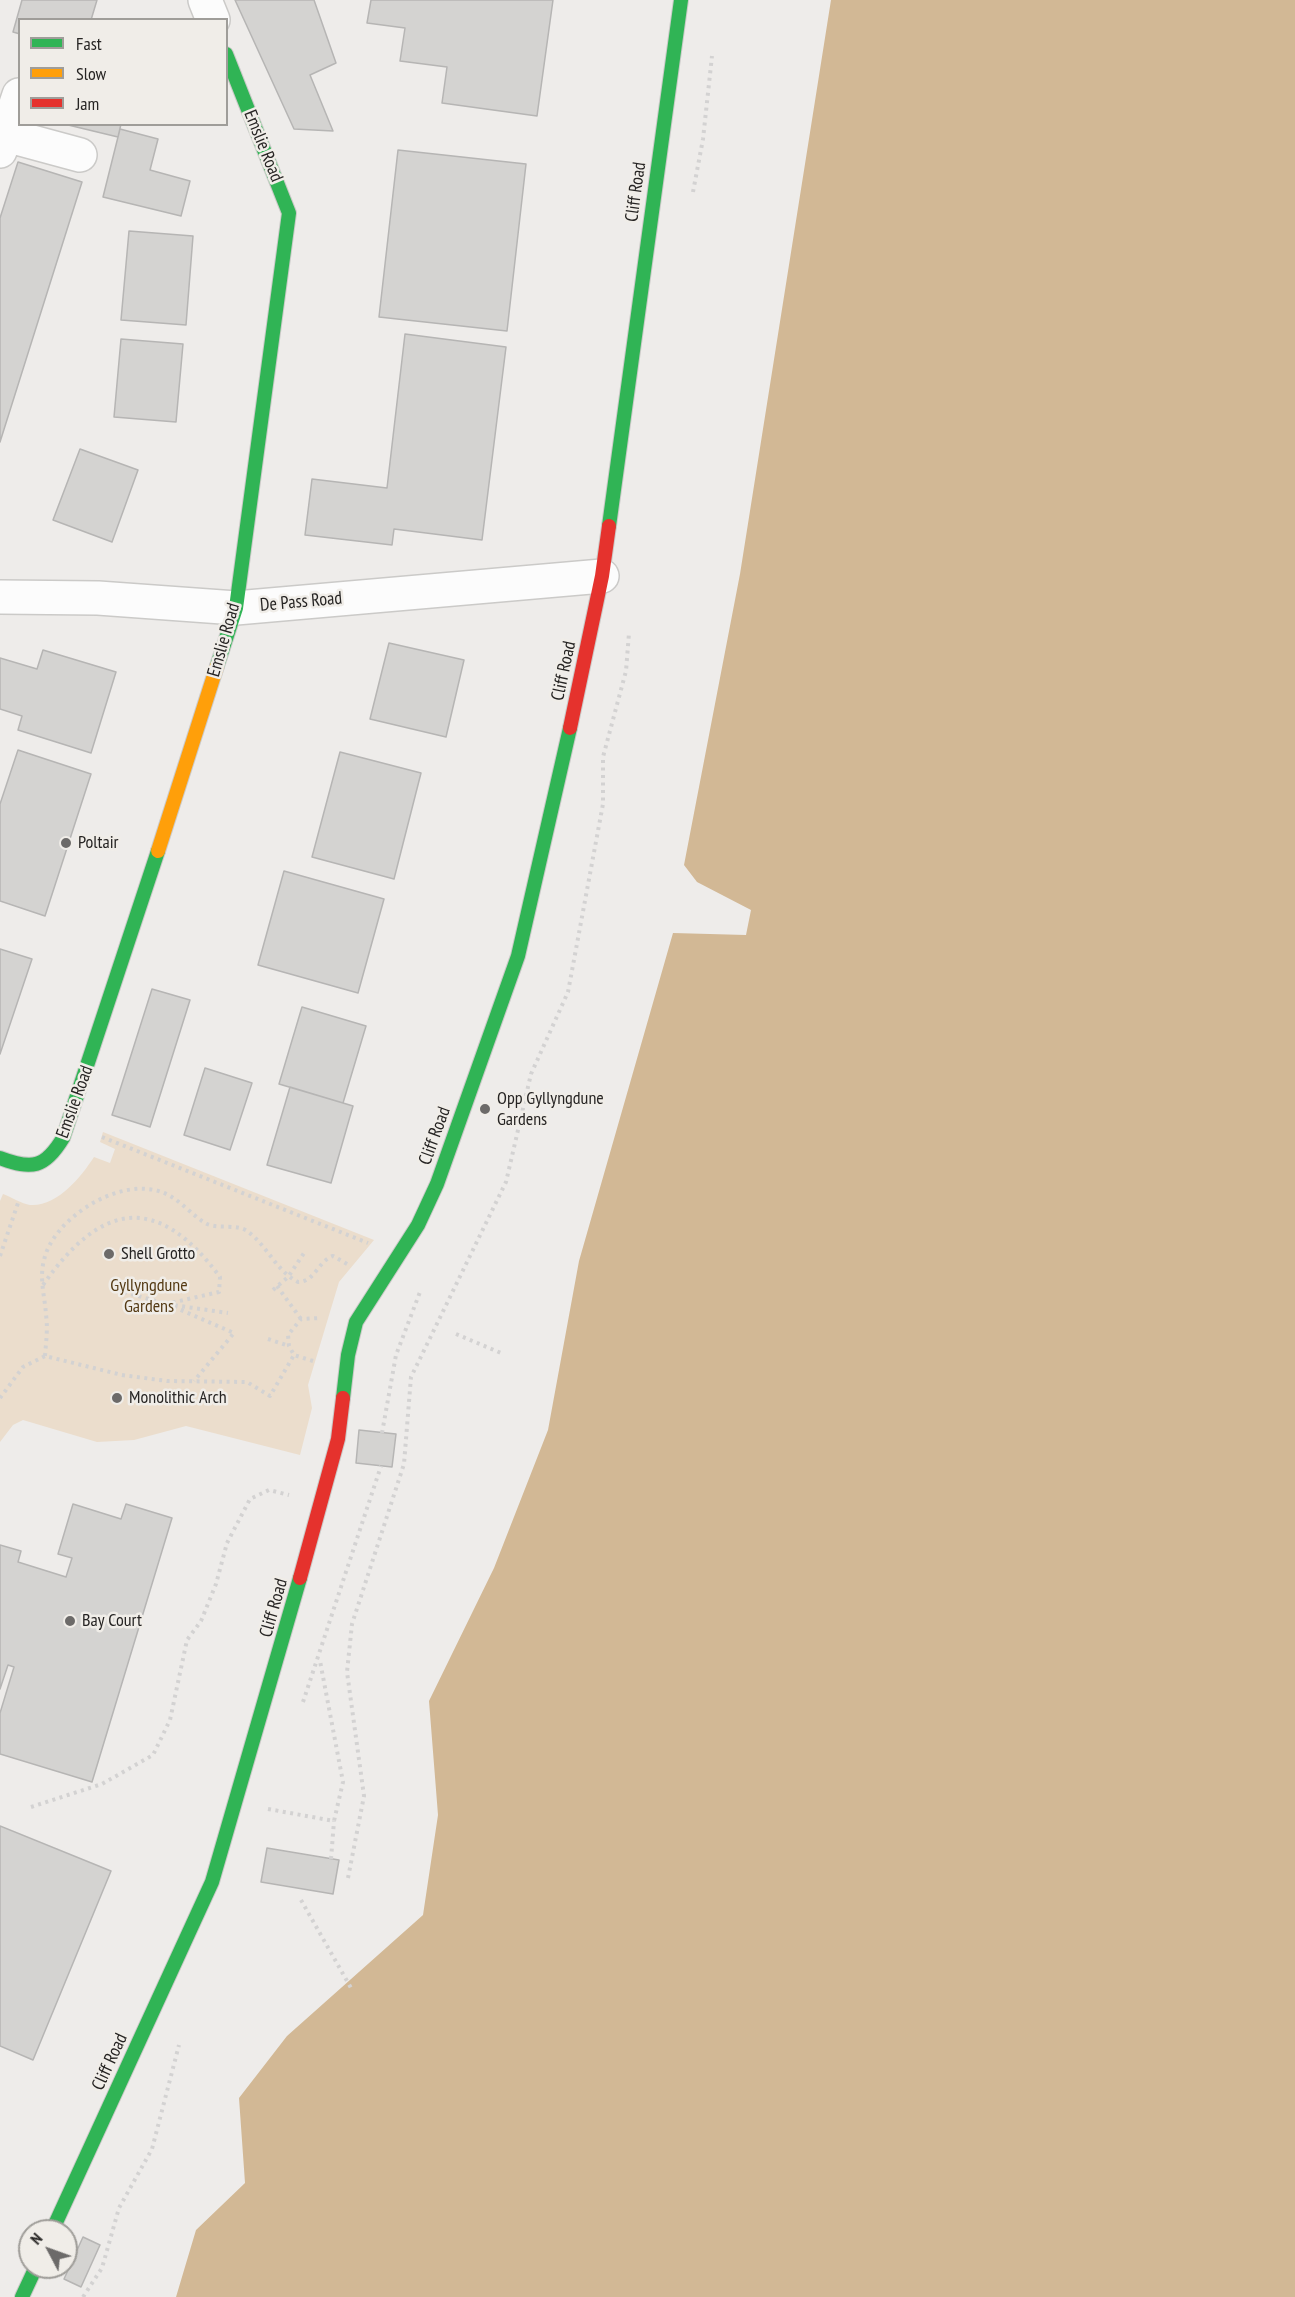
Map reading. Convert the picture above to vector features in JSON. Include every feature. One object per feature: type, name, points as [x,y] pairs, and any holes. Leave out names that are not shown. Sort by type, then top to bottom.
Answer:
[{"type":"street","points":[[205,0],[212,18]]},
{"type":"street","name":"Cliff Road","points":[[58,2219],[212,1882],[291,1618],[338,1439],[348,1355],[356,1322],[364,1306],[413,1234],[437,1184],[518,956],[602,576],[681,0]]},
{"type":"street","name":"Emslie Road","points":[[33,1167],[48,1161],[60,1145],[69,1125],[236,608],[289,213],[228,59]]},
{"type":"street","points":[[18,98],[3,143],[80,155]]},
{"type":"street","name":"De Pass Road","points":[[0,597],[98,598],[236,608],[602,576]]},
{"type":"street","points":[[0,1158],[18,1166],[33,1167]]},
{"type":"street","points":[[22,2297],[30,2279]]},
{"type":"path","points":[[348,1878],[364,1796],[347,1672],[352,1624],[404,1464],[411,1377],[506,1182],[531,1074],[568,992],[603,804],[603,757],[626,671],[629,627]]},
{"type":"path","points":[[102,1137],[360,1240]]},
{"type":"path","points":[[0,1256],[33,1167]]},
{"type":"path","points":[[45,1356],[46,1316],[42,1287],[44,1259],[60,1230],[90,1204],[123,1190],[154,1190],[185,1204],[206,1223],[222,1228],[244,1229],[261,1242],[288,1277],[304,1282],[326,1258],[333,1256],[341,1258],[350,1266]]},
{"type":"path","points":[[42,1287],[61,1260],[101,1226],[124,1220],[149,1218],[174,1228],[193,1244],[220,1277],[219,1292],[166,1304]]},
{"type":"path","points":[[273,1290],[288,1277],[306,1250]]},
{"type":"path","points":[[277,1286],[302,1319]]},
{"type":"path","points":[[124,1292],[166,1304],[234,1333],[194,1381]]},
{"type":"path","points":[[166,1304],[228,1313]]},
{"type":"path","points":[[323,1364],[294,1355],[289,1346],[288,1335],[302,1319],[308,1317],[325,1319]]},
{"type":"path","points":[[402,1322],[408,1324]]},
{"type":"path","points":[[456,1334],[501,1353]]},
{"type":"path","points":[[268,1339],[289,1346]]},
{"type":"path","points":[[0,1398],[23,1367],[45,1356],[122,1375],[167,1381],[247,1382],[270,1396],[294,1355]]},
{"type":"path","points":[[31,1807],[102,1784],[153,1755],[170,1720],[187,1640],[201,1621],[216,1584],[227,1543],[250,1499],[269,1490],[321,1504]]},
{"type":"path","points":[[320,1658],[343,1782],[334,1821],[332,1859]]},
{"type":"path","points":[[268,1809],[334,1821]]},
{"type":"path","points":[[301,1900],[351,1988]]},
{"type":"path","points":[[83,2297],[102,2268],[119,2208],[152,2149],[180,2041]]},
{"type":"green space","name":"Gyllyngdune Gardens","points":[[103,1132],[374,1240],[339,1282],[308,1385],[312,1408],[300,1455],[186,1426],[134,1440],[97,1442],[23,1420],[13,1425],[0,1442],[0,1201],[3,1194],[30,1205],[50,1201],[75,1182],[94,1157],[110,1163],[115,1149],[100,1142]]},
{"type":"shaded area","points":[[831,0],[1295,0],[1295,2297],[176,2297],[196,2230],[245,2183],[239,2098],[287,2036],[423,1915],[438,1815],[429,1701],[494,1568],[548,1430],[579,1261],[673,933],[746,935],[751,910],[697,882],[684,865],[740,574]]},
{"type":"building","points":[[22,0],[97,0],[92,18],[18,18],[18,33],[13,32]]},
{"type":"building","points":[[235,0],[314,0],[336,63],[310,75],[333,131],[294,129]]},
{"type":"building","points":[[371,0],[553,0],[537,116],[442,103],[447,67],[400,61],[405,28],[367,23]]},
{"type":"building","points":[[72,126],[121,126],[118,137]]},
{"type":"building","points":[[120,129],[158,139],[150,170],[190,181],[181,216],[103,197]]},
{"type":"building","points":[[398,150],[526,164],[507,331],[379,317]]},
{"type":"building","points":[[18,162],[82,182],[0,442],[0,218]]},
{"type":"building","points":[[129,231],[193,236],[186,325],[121,320]]},
{"type":"building","points":[[405,334],[506,347],[482,540],[394,529],[392,545],[305,535],[312,479],[387,488]]},
{"type":"building","points":[[121,339],[183,344],[176,422],[114,417]]},
{"type":"building","points":[[80,449],[138,470],[112,542],[53,520]]},
{"type":"building","points":[[389,643],[464,660],[446,737],[370,719]]},
{"type":"building","points":[[43,650],[116,672],[91,753],[18,730],[22,716],[0,709],[0,658],[37,669]]},
{"type":"building","points":[[18,750],[91,774],[45,916],[0,901],[0,804]]},
{"type":"building","points":[[340,752],[421,773],[394,879],[312,857]]},
{"type":"building","points":[[284,871],[384,899],[358,993],[258,965]]},
{"type":"building","points":[[0,949],[32,959],[0,1054]]},
{"type":"building","points":[[152,989],[190,1000],[150,1127],[112,1115]]},
{"type":"building","points":[[302,1007],[366,1026],[343,1103],[279,1084]]},
{"type":"building","points":[[205,1068],[252,1083],[230,1150],[184,1135]]},
{"type":"building","points":[[290,1087],[353,1106],[331,1183],[267,1165]]},
{"type":"building","points":[[359,1430],[396,1434],[392,1467],[356,1463]]},
{"type":"building","name":"Bay Court","points":[[73,1504],[121,1519],[126,1504],[172,1518],[92,1782],[0,1754],[0,1713],[14,1667],[8,1665],[0,1689],[0,1545],[21,1551],[18,1562],[66,1577],[72,1558],[58,1554]]},
{"type":"building","points":[[0,1826],[111,1871],[33,2060],[0,2046]]},
{"type":"building","points":[[267,1848],[339,1860],[333,1894],[261,1882]]},
{"type":"building","points":[[83,2237],[100,2245],[81,2287],[64,2279],[78,2279],[78,2248]]},
{"type":"traffic: fast","points":[[609,526],[681,0]]},
{"type":"traffic: fast","points":[[217,666],[236,608],[289,213],[228,59]]},
{"type":"traffic: fast","points":[[343,1398],[348,1355],[356,1322],[418,1225],[437,1184],[518,956],[570,728]]},
{"type":"traffic: fast","points":[[0,1158],[21,1164],[37,1164],[44,1161],[63,1138],[158,851]]},
{"type":"traffic: fast","points":[[58,2219],[212,1882],[300,1578]]},
{"type":"traffic: fast","points":[[22,2297],[30,2279]]},
{"type":"traffic: slow","points":[[158,851],[217,666]]},
{"type":"traffic: jam","points":[[570,728],[602,576],[609,526]]},
{"type":"traffic: jam","points":[[300,1578],[338,1439],[343,1398]]},
{"type":"place","name":"Poltair","points":[[66,843]]},
{"type":"place","name":"Opp Gyllyngdune Gardens","points":[[485,1109]]},
{"type":"place","name":"Shell Grotto","points":[[109,1254]]},
{"type":"place","name":"Monolithic Arch","points":[[117,1398]]},
{"type":"place","name":"Bay Court","points":[[70,1621]]}]
